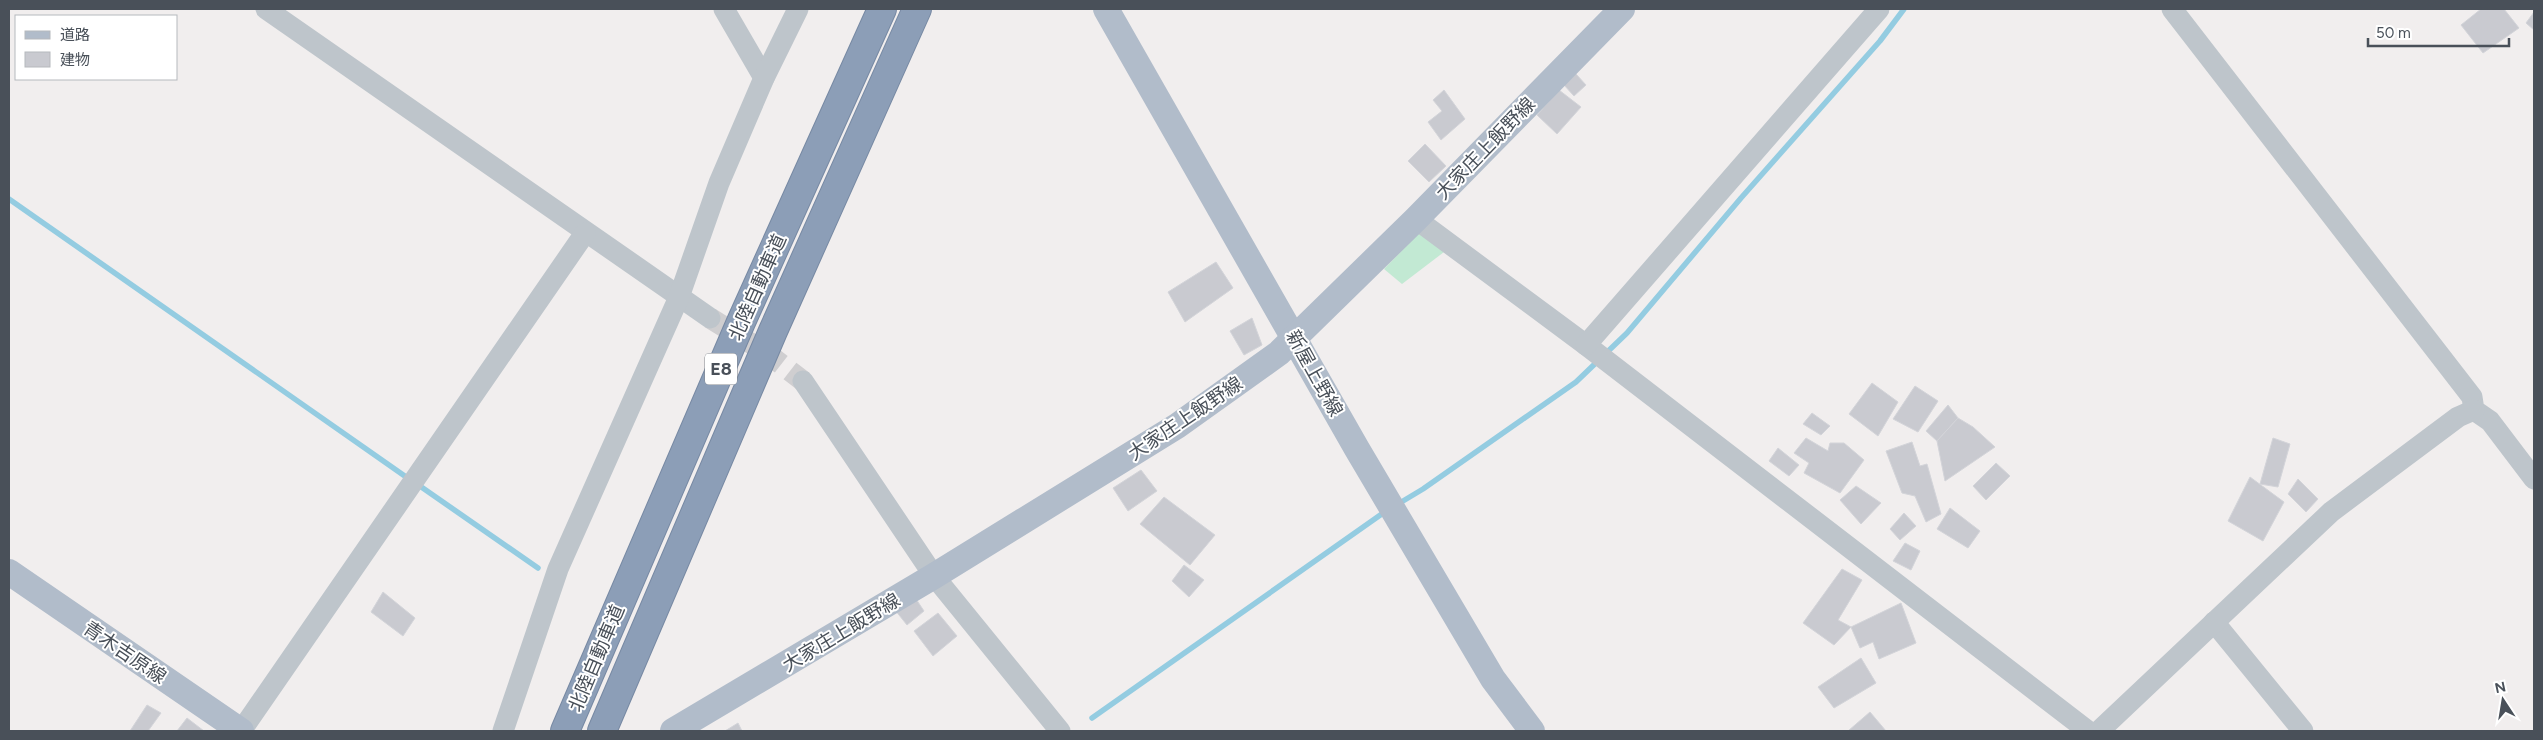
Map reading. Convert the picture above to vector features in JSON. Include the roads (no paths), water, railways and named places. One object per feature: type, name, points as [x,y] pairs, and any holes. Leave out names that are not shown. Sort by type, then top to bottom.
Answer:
[{"type":"highway","name":"北陸自動車道","points":[[565,731],[741,322],[882,9]]},
{"type":"highway","name":"北陸自動車道","points":[[602,731],[772,331],[917,9]]},
{"type":"main road","name":"新屋上野線","points":[[1106,9],[1493,679],[1532,731]]},
{"type":"main road","name":"大家庄上飯野線","points":[[673,731],[934,576],[1184,421],[1279,353],[1416,219],[1622,9]]},
{"type":"main road","name":"青木吉原線","points":[[9,572],[241,731]]},
{"type":"street","points":[[266,9],[585,233],[710,318]]},
{"type":"street","points":[[724,9],[764,78]]},
{"type":"street","points":[[503,731],[558,569],[679,297],[719,183],[764,78],[798,9]]},
{"type":"street","points":[[1586,345],[1879,9]]},
{"type":"street","points":[[2172,9],[2472,397],[2474,410],[2490,420],[2534,478]]},
{"type":"street","points":[[1416,219],[1586,345],[2088,731]]},
{"type":"street","points":[[241,731],[585,233]]},
{"type":"street","points":[[803,381],[934,576],[1060,731]]},
{"type":"street","points":[[2099,731],[2331,512],[2458,417],[2474,410]]},
{"type":"street","points":[[2214,622],[2303,731]]},
{"type":"waterway","points":[[1398,504],[1423,489],[1576,382],[1627,333],[1741,198],[1880,41],[1904,9]]},
{"type":"waterway","points":[[9,199],[409,479]]},
{"type":"waterway","points":[[417,484],[538,568]]},
{"type":"waterway","points":[[1092,718],[1386,511]]},
{"type":"tunnel","points":[[710,318],[768,354],[803,381]]}]
